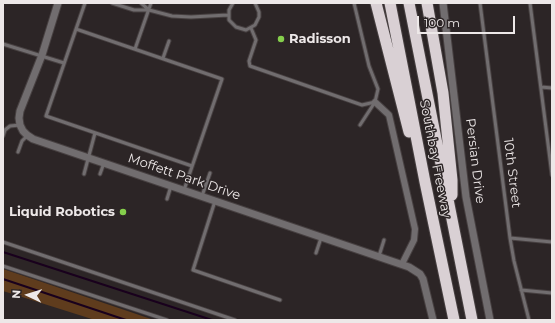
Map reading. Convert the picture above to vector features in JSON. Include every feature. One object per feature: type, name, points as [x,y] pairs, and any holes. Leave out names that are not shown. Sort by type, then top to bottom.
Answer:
[{"type":"highway","points":[[376,3],[407,125],[425,182]]},
{"type":"highway","name":"Southbay Freeway","points":[[390,3],[454,320]]},
{"type":"highway","name":"Southbay Freeway","points":[[409,3],[472,320]]},
{"type":"highway","points":[[427,3],[444,101],[452,180],[451,218]]},
{"type":"street","points":[[27,135],[20,125],[20,111],[42,55],[58,3]]},
{"type":"street","name":"Persian Drive","points":[[443,3],[466,197],[490,320]]},
{"type":"street","points":[[375,102],[389,114],[415,229],[414,240],[402,264]]},
{"type":"street","name":"Moffett Park Drive","points":[[27,135],[34,139],[88,158],[322,236],[414,269],[423,279],[433,320]]},
{"type":"lane","points":[[85,3],[46,116],[192,166]]},
{"type":"lane","points":[[112,3],[134,10],[149,10],[172,16],[191,17],[228,15]]},
{"type":"lane","points":[[141,3],[149,10]]},
{"type":"lane","points":[[135,49],[151,3]]},
{"type":"lane","points":[[233,3],[229,10],[229,20],[236,28],[241,29],[251,28],[255,25],[260,12],[255,3]]},
{"type":"lane","points":[[349,3],[354,4],[369,66],[378,89],[375,102],[360,125]]},
{"type":"lane","name":"10th Street","points":[[480,3],[510,238],[514,261],[529,320]]},
{"type":"lane","points":[[530,3],[552,175]]},
{"type":"lane","points":[[251,28],[256,40],[249,61],[250,66],[362,105],[375,102]]},
{"type":"lane","points":[[76,29],[222,79],[184,190]]},
{"type":"lane","points":[[163,58],[169,41]]},
{"type":"lane","points":[[3,44],[64,63]]},
{"type":"lane","points":[[541,87],[552,88]]},
{"type":"lane","points":[[3,136],[5,130],[10,126],[20,125]]},
{"type":"lane","points":[[84,174],[95,133]]},
{"type":"lane","points":[[18,152],[22,141],[27,135]]},
{"type":"lane","points":[[548,139],[552,140]]},
{"type":"lane","points":[[100,174],[104,163]]},
{"type":"lane","points":[[202,196],[210,173]]},
{"type":"lane","points":[[167,199],[172,186]]},
{"type":"lane","points":[[215,200],[193,270],[280,300]]},
{"type":"lane","points":[[316,253],[322,236]]},
{"type":"lane","points":[[510,238],[552,242]]},
{"type":"lane","points":[[379,256],[384,240]]},
{"type":"lane","points":[[3,242],[235,320]]},
{"type":"lane","points":[[3,266],[167,320]]},
{"type":"lane","points":[[521,290],[552,292]]},
{"type":"shaded area","points":[[3,269],[154,320],[95,320],[3,291]]},
{"type":"waterway","points":[[3,252],[212,320]]},
{"type":"waterway","points":[[3,279],[126,320]]},
{"type":"place","name":"Radisson","points":[[281,39]]},
{"type":"place","name":"Liquid Robotics","points":[[123,212]]}]
